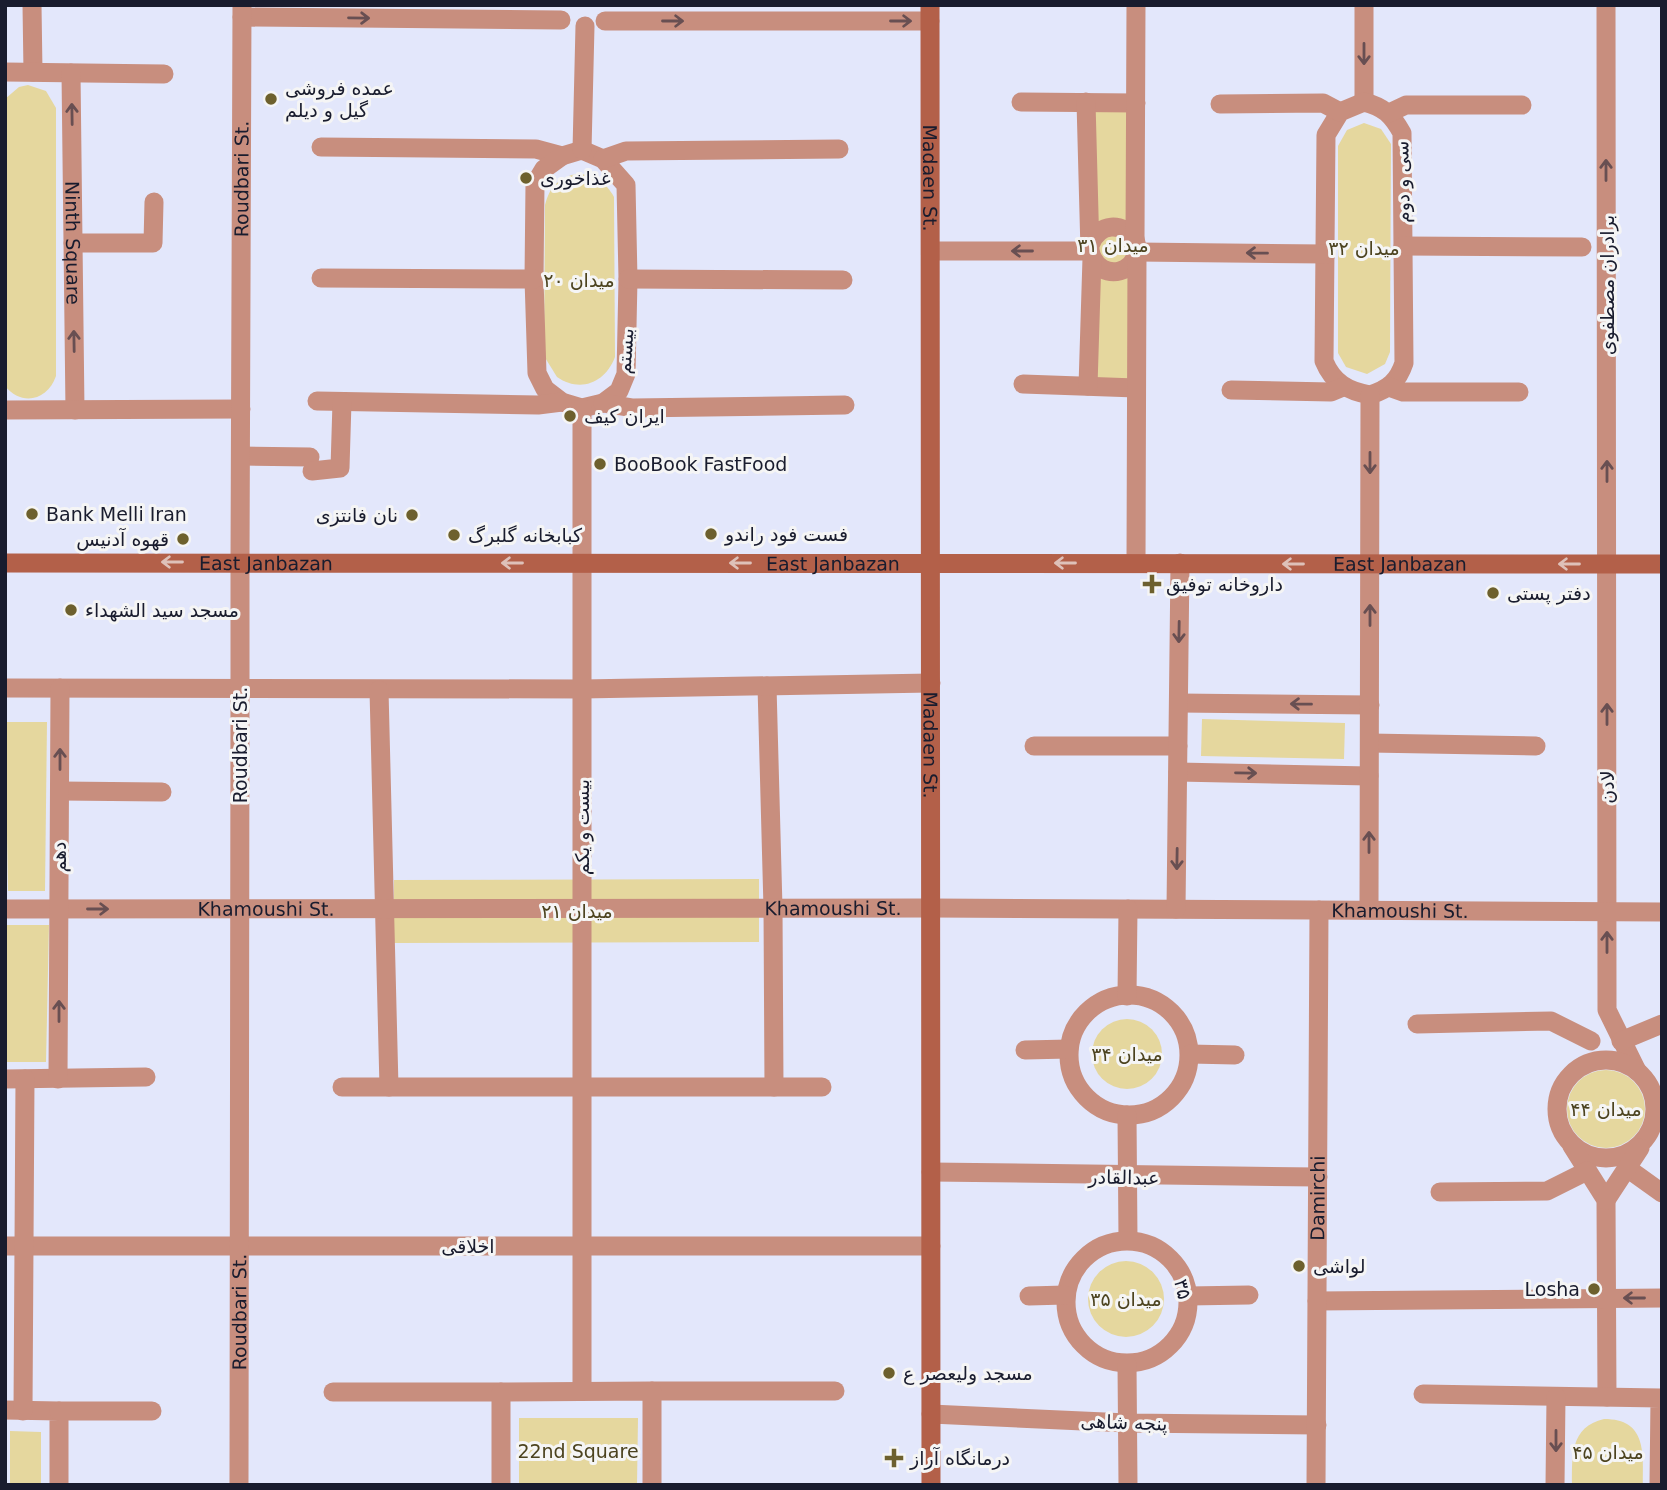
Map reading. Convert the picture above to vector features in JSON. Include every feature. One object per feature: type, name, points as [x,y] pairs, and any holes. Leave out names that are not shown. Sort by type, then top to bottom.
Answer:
[{"type":"main road","name":"Madaen St.","points":[[930,13],[933,251],[930,563],[931,1485]]},
{"type":"main road","name":"East Janbazan","points":[[5,563],[1662,564]]},
{"type":"street","points":[[32,5],[33,72]]},
{"type":"street","points":[[541,5],[545,11],[561,20]]},
{"type":"street","points":[[605,21],[623,5]]},
{"type":"street","points":[[1136,5],[1136,564]]},
{"type":"street","points":[[1364,5],[1364,102],[1340,112],[1326,135],[1324,361],[1335,380],[1343,387],[1370,395],[1389,387],[1403,392],[1520,392]]},
{"type":"street","name":"برادران مصطفوی","points":[[1606,5],[1607,564]]},
{"type":"street","points":[[242,11],[561,20],[585,26],[605,21],[930,13]]},
{"type":"street","name":"Roudbari St.","points":[[239,1485],[242,11]]},
{"type":"street","points":[[585,26],[582,150],[562,156],[544,169],[535,184],[537,373],[545,389],[562,402],[582,408],[603,403],[633,408],[845,405]]},
{"type":"street","points":[[5,72],[164,74]]},
{"type":"street","name":"Ninth Square","points":[[71,73],[75,410]]},
{"type":"street","points":[[1021,102],[1136,103]]},
{"type":"street","points":[[1086,102],[1091,251],[1088,386]]},
{"type":"street","name":"سی و دوم","points":[[1364,102],[1379,105],[1389,113],[1402,133],[1404,363],[1399,377],[1389,387]]},
{"type":"street","points":[[1220,104],[1323,103],[1340,112]]},
{"type":"street","points":[[1389,113],[1406,105],[1522,105]]},
{"type":"street","points":[[321,148],[536,149],[562,156]]},
{"type":"street","points":[[603,159],[626,151],[839,149]]},
{"type":"street","name":"بیستم","points":[[582,150],[603,159],[626,185],[626,374],[619,391],[603,403]]},
{"type":"street","points":[[73,243],[153,243],[154,202]]},
{"type":"street","points":[[1115,226],[1130,233],[1136,248],[1129,267],[1116,273],[1101,270],[1091,251],[1100,230],[1115,226]]},
{"type":"street","points":[[1403,246],[1582,247]]},
{"type":"street","points":[[1136,248],[1326,254]]},
{"type":"street","points":[[933,251],[1091,251]]},
{"type":"street","points":[[321,278],[534,279]]},
{"type":"street","points":[[628,279],[843,280]]},
{"type":"street","points":[[1023,384],[1136,388]]},
{"type":"street","points":[[1231,390],[1331,392],[1343,387]]},
{"type":"street","points":[[1369,911],[1370,395]]},
{"type":"street","points":[[317,401],[538,405],[562,402]]},
{"type":"street","points":[[241,456],[340,468],[342,402]]},
{"type":"street","name":"بیست و یکم","points":[[582,408],[582,1391]]},
{"type":"street","points":[[5,410],[241,409]]},
{"type":"street","points":[[1176,909],[1180,564]]},
{"type":"street","name":"لادن","points":[[1607,564],[1607,1010]]},
{"type":"street","points":[[5,688],[582,689],[931,683]]},
{"type":"street","points":[[767,686],[774,908],[774,1087]]},
{"type":"street","name":"دهم","points":[[58,1079],[60,688]]},
{"type":"street","points":[[379,690],[389,1087]]},
{"type":"street","points":[[1179,703],[1370,705]]},
{"type":"street","points":[[1370,743],[1536,746]]},
{"type":"street","points":[[1034,746],[1178,746]]},
{"type":"street","points":[[1178,772],[1370,776]]},
{"type":"street","points":[[60,791],[162,792]]},
{"type":"street","name":"Khamoushi St.","points":[[5,909],[383,907],[1662,912]]},
{"type":"street","points":[[1128,909],[1128,996]]},
{"type":"street","name":"Damirchi","points":[[1317,1485],[1319,910]]},
{"type":"street","points":[[1128,996],[1146,998],[1164,1006],[1177,1019],[1186,1035],[1190,1054],[1187,1073],[1178,1091],[1155,1109],[1127,1115],[1108,1111],[1084,1094],[1070,1069],[1069,1049],[1083,1018],[1095,1006],[1111,998],[1128,996]]},
{"type":"street","points":[[1606,1200],[1646,1139],[1656,1110],[1654,1095],[1637,1071],[1607,1010]]},
{"type":"street","points":[[1607,1010],[1575,1070],[1564,1083],[1557,1107],[1562,1131],[1606,1200],[1607,1397]]},
{"type":"street","points":[[1417,1024],[1551,1021],[1591,1041]]},
{"type":"street","points":[[1621,1041],[1662,1024]]},
{"type":"street","points":[[1025,1050],[1069,1049]]},
{"type":"street","points":[[1190,1054],[1236,1055]]},
{"type":"street","points":[[1575,1070],[1590,1062],[1606,1060],[1623,1063],[1637,1071]]},
{"type":"street","points":[[5,1079],[146,1077]]},
{"type":"street","points":[[25,1079],[15,1246],[14,1411],[152,1411]]},
{"type":"street","points":[[342,1087],[822,1087]]},
{"type":"street","points":[[1127,1115],[1128,1240],[1093,1250],[1079,1262],[1065,1295],[1066,1316],[1074,1335],[1088,1350],[1106,1360],[1126,1364],[1128,1485]]},
{"type":"street","points":[[1572,1144],[1596,1158],[1610,1158],[1624,1155],[1646,1139]]},
{"type":"street","points":[[1627,1168],[1662,1193]]},
{"type":"street","points":[[1440,1192],[1547,1191],[1587,1171]]},
{"type":"street","name":"عبدالقادر","points":[[931,1172],[1129,1177],[1318,1177]]},
{"type":"street","name":"۳۵","points":[[1126,1364],[1147,1360],[1165,1350],[1183,1326],[1188,1296],[1180,1271],[1162,1251],[1145,1243],[1128,1240]]},
{"type":"street","name":"اخلاقی","points":[[15,1246],[931,1246]]},
{"type":"street","points":[[1029,1296],[1065,1295]]},
{"type":"street","points":[[1188,1296],[1249,1296]]},
{"type":"street","points":[[1317,1301],[1662,1298]]},
{"type":"street","points":[[652,1391],[652,1485]]},
{"type":"street","points":[[333,1392],[835,1391]]},
{"type":"street","points":[[501,1392],[501,1485]]},
{"type":"street","points":[[1423,1394],[1661,1398],[1659,1485]]},
{"type":"street","points":[[1555,1485],[1556,1397]]},
{"type":"street","points":[[59,1485],[60,1411]]},
{"type":"street","name":"پنجه شاهی","points":[[931,1414],[1128,1423],[1317,1425]]},
{"type":"green space","points":[[28,85],[46,91],[56,108],[56,376],[47,391],[34,398],[19,397],[5,386],[5,99],[19,87]]},
{"type":"green space","name":"میدان ۳۱","points":[[1093,108],[1131,108],[1131,382],[1093,382]]},
{"type":"green space","name":"میدان ۳۲","points":[[1364,123],[1381,129],[1391,144],[1390,352],[1385,364],[1367,374],[1346,367],[1338,353],[1338,146],[1347,130]]},
{"type":"green space","name":"میدان ۲۰","points":[[576,174],[588,175],[598,180],[614,197],[615,357],[605,373],[583,385],[566,382],[557,377],[544,356],[545,205],[555,185]]},
{"type":"green space","points":[[1202,719],[1345,723],[1344,759],[1201,756]]},
{"type":"green space","points":[[5,722],[47,722],[45,891],[8,891]]},
{"type":"green space","name":"میدان ۲۱","points":[[759,879],[759,942],[394,943],[394,880]]},
{"type":"green space","points":[[6,925],[49,925],[46,1062],[5,1062]]},
{"type":"green space","name":"میدان ۳۴","points":[[1127,1019],[1146,1025],[1156,1035],[1162,1054],[1156,1073],[1146,1083],[1127,1089],[1108,1083],[1098,1073],[1092,1054],[1098,1035],[1108,1025]]},
{"type":"green space","name":"میدان ۴۴","points":[[1598,1070],[1614,1070],[1628,1076],[1639,1087],[1645,1101],[1645,1117],[1639,1131],[1628,1142],[1614,1148],[1598,1148],[1584,1142],[1573,1131],[1567,1117],[1567,1101],[1573,1087],[1584,1076]]},
{"type":"green space","name":"میدان ۳۵","points":[[1134,1261],[1147,1267],[1158,1278],[1164,1291],[1162,1314],[1147,1331],[1134,1337],[1118,1337],[1105,1331],[1090,1314],[1088,1291],[1094,1278],[1111,1263]]},
{"type":"green space","name":"22nd Square","points":[[519,1418],[638,1418],[637,1485],[519,1485]]},
{"type":"green space","name":"میدان ۴۵","points":[[1604,1419],[1618,1421],[1635,1431],[1642,1450],[1643,1485],[1572,1485],[1575,1444],[1585,1429]]},
{"type":"green space","points":[[10,1431],[41,1432],[41,1485],[10,1485]]},
{"type":"place","name":"عمده فروشی گیل و دیلم","points":[[271,99]]},
{"type":"place","name":"غذاخوری","points":[[526,178]]},
{"type":"place","name":"ایران کیف","points":[[570,416]]},
{"type":"place","name":"BooBook FastFood","points":[[600,464]]},
{"type":"place","name":"Bank Melli Iran","points":[[32,514]]},
{"type":"place","name":"نان فانتزی","points":[[412,515]]},
{"type":"place","name":"فست فود راندو","points":[[711,534]]},
{"type":"place","name":"کبابخانه گلبرگ","points":[[454,535]]},
{"type":"place","name":"قهوه آدنیس","points":[[183,539]]},
{"type":"place","name":"داروخانه توفیق","points":[[1152,584]]},
{"type":"place","name":"دفتر پستی","points":[[1493,593]]},
{"type":"place","name":"مسجد سید الشهداء","points":[[71,610]]},
{"type":"place","name":"لواشی","points":[[1299,1266]]},
{"type":"place","name":"Losha","points":[[1594,1289]]},
{"type":"place","name":"مسجد ولیعصر ع","points":[[889,1373]]},
{"type":"place","name":"درمانگاه آراز","points":[[894,1458]]}]
